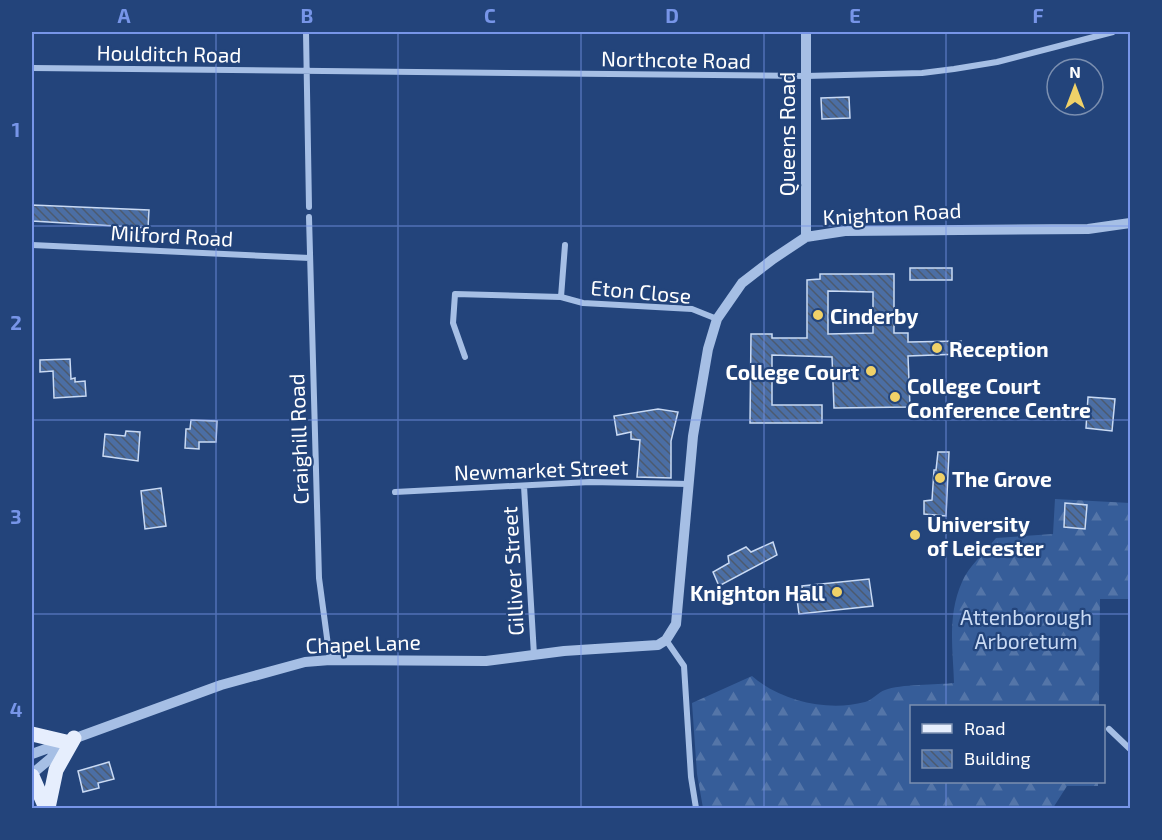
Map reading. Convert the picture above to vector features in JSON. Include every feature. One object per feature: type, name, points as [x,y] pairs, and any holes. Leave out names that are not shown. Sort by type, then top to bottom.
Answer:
[{"type":"main road","points":[[32,734],[67,741],[56,770],[47,808]]},
{"type":"main road","points":[[32,775],[47,808]]},
{"type":"street","points":[[306,32],[309,207]]},
{"type":"street","name":"Queens Road","points":[[806,32],[806,237]]},
{"type":"street","name":"Northcote Road","points":[[306,71],[806,76],[922,73],[997,62],[1113,32]]},
{"type":"street","name":"Houlditch Road","points":[[32,68],[306,71]]},
{"type":"street","name":"Craighill Road","points":[[309,217],[319,578],[330,660]]},
{"type":"street","name":"Knighton Road","points":[[669,636],[678,614],[699,394],[717,320],[742,283],[806,237],[845,231],[1088,229],[1131,223]]},
{"type":"street","name":"Milford Road","points":[[32,245],[310,258]]},
{"type":"street","name":"Eton Close","points":[[561,297],[566,245]]},
{"type":"street","name":"Eton Close","points":[[465,357],[453,323],[455,294],[561,297],[583,303],[692,309],[717,320]]},
{"type":"street","name":"Newmarket Street","points":[[394,492],[590,482],[689,484]]},
{"type":"street","name":"Gilliver Street","points":[[524,486],[534,655]]},
{"type":"street","points":[[669,636],[681,659],[685,674],[691,777],[696,808]]},
{"type":"street","name":"Chapel Lane","points":[[32,754],[45,747],[221,685],[305,662],[330,660],[486,661],[598,648],[645,646],[669,636]]},
{"type":"street","points":[[1109,729],[1131,749]]},
{"type":"street","name":"Chapel Lane","points":[[32,775],[67,741]]},
{"type":"green space","name":"Attenborough Arboretum","points":[[1055,499],[1130,503],[1130,599],[1100,599],[1099,705],[910,705],[910,783],[1098,783],[1098,786],[1067,786],[1053,808],[703,808],[697,774],[692,703],[752,676],[763,685],[790,698],[836,706],[865,702],[882,691],[892,688],[954,683],[952,645],[954,607],[965,576],[972,565],[996,538],[1053,534]]},
{"type":"building","points":[[849,97],[850,118],[822,119],[821,98]]},
{"type":"building","points":[[32,205],[149,210],[148,228],[32,221]]},
{"type":"building","points":[[910,268],[952,268],[952,280],[910,280]]},
{"type":"building","points":[[820,274],[894,274],[894,333],[908,333],[908,342],[961,341],[961,354],[908,356],[910,407],[834,408],[832,357],[772,355],[772,405],[822,405],[822,423],[750,423],[751,334],[772,334],[772,338],[807,338],[807,280],[820,279]],"holes":[[[828,291],[873,292],[873,333],[828,334]]]},
{"type":"building","points":[[70,359],[71,379],[75,378],[75,382],[85,381],[86,396],[54,398],[53,371],[40,372],[40,360]]},
{"type":"building","points":[[1088,397],[1115,399],[1112,431],[1086,428]]},
{"type":"building","points":[[658,409],[678,412],[671,441],[671,478],[637,477],[640,440],[631,439],[631,432],[617,435],[614,416]]},
{"type":"building","points":[[191,420],[217,421],[216,442],[199,442],[199,449],[185,448],[186,429],[190,429]]},
{"type":"building","points":[[126,431],[140,432],[138,461],[103,456],[105,434],[125,436]]},
{"type":"building","name":"The Grove","points":[[938,452],[949,452],[946,516],[924,514],[924,501],[932,500]]},
{"type":"building","points":[[161,488],[166,526],[145,529],[141,491]]},
{"type":"building","points":[[1065,503],[1087,505],[1085,529],[1064,527]]},
{"type":"building","points":[[773,542],[777,555],[719,586],[713,572],[729,563],[728,556],[746,547],[751,552]]},
{"type":"building","name":"Knighton Hall","points":[[869,579],[873,606],[799,614],[797,599],[803,598],[802,586]]},
{"type":"building","points":[[109,762],[114,779],[98,783],[99,788],[83,792],[78,771]]},
{"type":"place","name":"Cinderby","points":[[818,315]]},
{"type":"place","name":"Reception","points":[[937,348]]},
{"type":"place","name":"College Court","points":[[871,371]]},
{"type":"place","name":"College Court Conference Centre","points":[[895,397]]},
{"type":"place","name":"The Grove","points":[[940,478]]},
{"type":"place","name":"University of Leicester","points":[[915,535]]},
{"type":"place","name":"Knighton Hall","points":[[837,592]]}]
